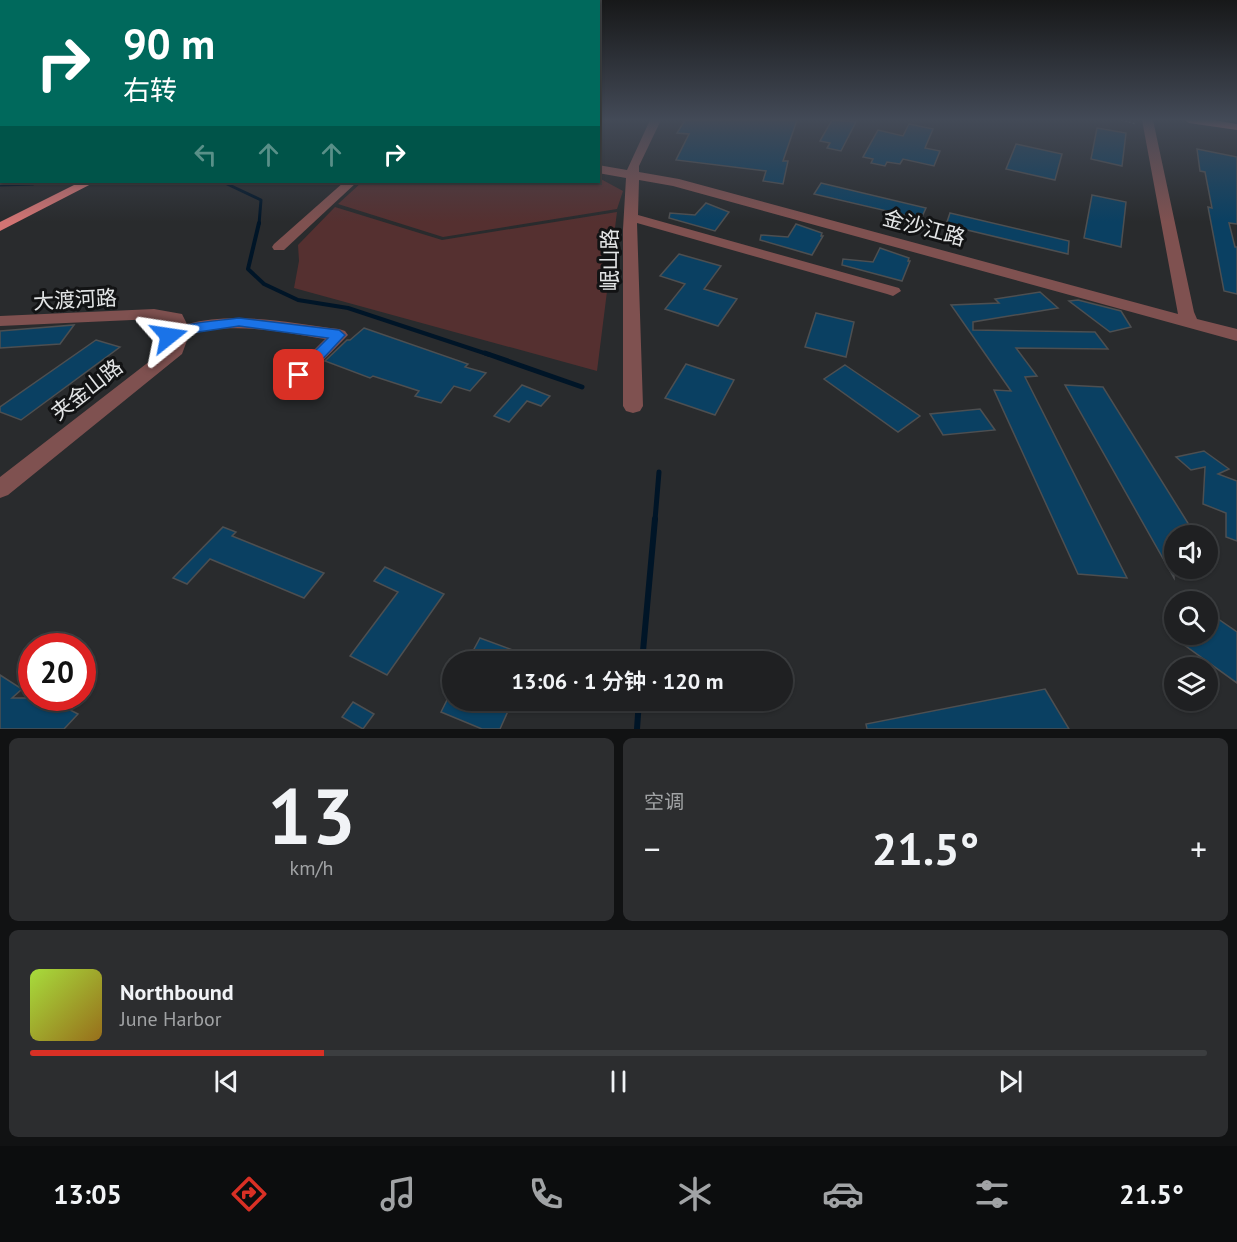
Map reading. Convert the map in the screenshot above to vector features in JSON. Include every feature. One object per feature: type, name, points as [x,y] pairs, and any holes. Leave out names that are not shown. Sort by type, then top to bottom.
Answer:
[{"type":"main road","points":[[0,217],[70,183]]},
{"type":"main road","points":[[0,227],[88,183]]},
{"type":"street","name":"岷山路","points":[[633,406],[630,223],[633,170],[640,154]]},
{"type":"street","points":[[1153,154],[1188,317],[1237,324]]},
{"type":"street","points":[[600,163],[633,170]]},
{"type":"street","name":"金沙江路","points":[[600,169],[633,170],[1188,317],[1237,335]]},
{"type":"street","points":[[279,247],[350,183]]},
{"type":"street","points":[[630,223],[726,256]]},
{"type":"street","points":[[630,223],[893,291]]},
{"type":"street","name":"大渡河路","points":[[0,321],[154,314],[174,333]]},
{"type":"street","name":"大渡河路","points":[[0,326],[135,320],[166,326],[174,333]]},
{"type":"street","points":[[174,333],[239,322],[339,335],[299,375]]},
{"type":"street","name":"夹金山路","points":[[0,478],[174,333]]},
{"type":"street","name":"夹金山路","points":[[0,489],[176,350],[174,333]]},
{"type":"shaded area","points":[[600,179],[623,191],[617,209],[443,237],[338,204],[361,183],[600,183]]},
{"type":"shaded area","points":[[335,207],[442,240],[617,212],[597,371],[294,288],[299,261],[298,245]]},
{"type":"building","points":[[679,154],[785,154],[783,161],[788,161],[783,184],[763,181],[766,171],[676,160]]},
{"type":"building","points":[[865,154],[939,154],[934,166],[903,159],[900,164],[887,162],[885,166],[871,163],[873,159],[863,157]]},
{"type":"building","points":[[1012,154],[1062,154],[1055,180],[1006,169]]},
{"type":"building","points":[[1092,154],[1123,154],[1122,166],[1091,159]]},
{"type":"building","points":[[1198,154],[1222,154],[1237,157],[1237,224],[1229,223],[1235,247],[1237,247],[1237,294],[1224,291],[1208,207],[1212,208],[1205,172],[1200,171]]},
{"type":"building","points":[[821,183],[926,208],[921,219],[814,194]]},
{"type":"building","points":[[1092,195],[1126,202],[1121,247],[1084,238]]},
{"type":"building","points":[[706,203],[729,212],[715,231],[669,218],[670,213],[695,215]]},
{"type":"building","points":[[950,213],[1069,241],[1068,254],[946,225]]},
{"type":"building","points":[[796,224],[822,233],[821,236],[823,236],[812,255],[760,240],[761,235],[788,237]]},
{"type":"building","points":[[880,248],[909,258],[908,261],[910,261],[902,281],[842,265],[843,259],[873,262]]},
{"type":"building","points":[[679,254],[721,266],[704,289],[737,299],[718,326],[665,309],[685,284],[660,276]]},
{"type":"building","points":[[1040,292],[1058,308],[973,322],[973,330],[1095,332],[1108,349],[1016,348],[1037,376],[1025,377],[1127,578],[1078,574],[994,390],[1011,391],[951,305],[999,303],[995,299]]},
{"type":"building","points":[[1078,300],[1121,311],[1131,327],[1110,332],[1069,301]]},
{"type":"building","points":[[816,313],[854,322],[846,357],[805,347]]},
{"type":"building","points":[[74,325],[60,344],[0,348],[0,331]]},
{"type":"building","points":[[364,328],[468,364],[465,367],[486,373],[470,391],[454,386],[441,403],[415,396],[419,391],[373,376],[370,378],[325,361],[347,340]]},
{"type":"building","points":[[96,340],[120,347],[21,420],[0,412],[0,407]]},
{"type":"building","points":[[686,364],[734,380],[715,415],[665,398]]},
{"type":"building","points":[[845,365],[920,416],[898,432],[824,379]]},
{"type":"building","points":[[522,385],[550,396],[541,406],[527,401],[509,422],[494,416]]},
{"type":"building","points":[[1065,385],[1103,387],[1189,525],[1164,525],[1164,560]]},
{"type":"building","points":[[980,409],[995,430],[943,435],[930,414]]},
{"type":"building","points":[[1204,451],[1229,469],[1218,474],[1237,481],[1237,541],[1226,537],[1226,513],[1203,504],[1205,467],[1191,470],[1176,457]]},
{"type":"building","points":[[223,527],[236,532],[232,536],[324,573],[304,598],[210,559],[187,584],[173,578]]},
{"type":"building","points":[[385,567],[444,594],[387,675],[350,656],[398,592],[374,581]]},
{"type":"building","points":[[1218,619],[1237,632],[1237,683],[1218,669],[1218,657],[1201,657],[1184,645],[1218,645]]},
{"type":"building","points":[[480,638],[515,651],[473,651]]},
{"type":"building","points":[[0,675],[18,686],[18,693],[12,698],[18,698],[18,711],[72,711],[78,714],[64,729],[0,729]]},
{"type":"building","points":[[1045,689],[1069,729],[867,729],[866,724]]},
{"type":"building","points":[[353,702],[374,714],[363,729],[342,717]]},
{"type":"building","points":[[442,710],[508,711],[500,729],[482,729],[441,712]]},
{"type":"waterway","points":[[225,183],[261,200],[259,224]]},
{"type":"waterway","points":[[0,185],[33,184]]},
{"type":"waterway","points":[[259,223],[248,269],[264,284],[298,300],[348,308],[490,355]]},
{"type":"waterway","points":[[485,353],[582,387]]},
{"type":"waterway","points":[[655,520],[659,472]]},
{"type":"waterway","points":[[643,651],[655,519]]},
{"type":"waterway","points":[[637,729],[638,711]]},
{"type":"route","points":[[169,336],[182,330],[239,322],[339,335],[299,375]]}]
